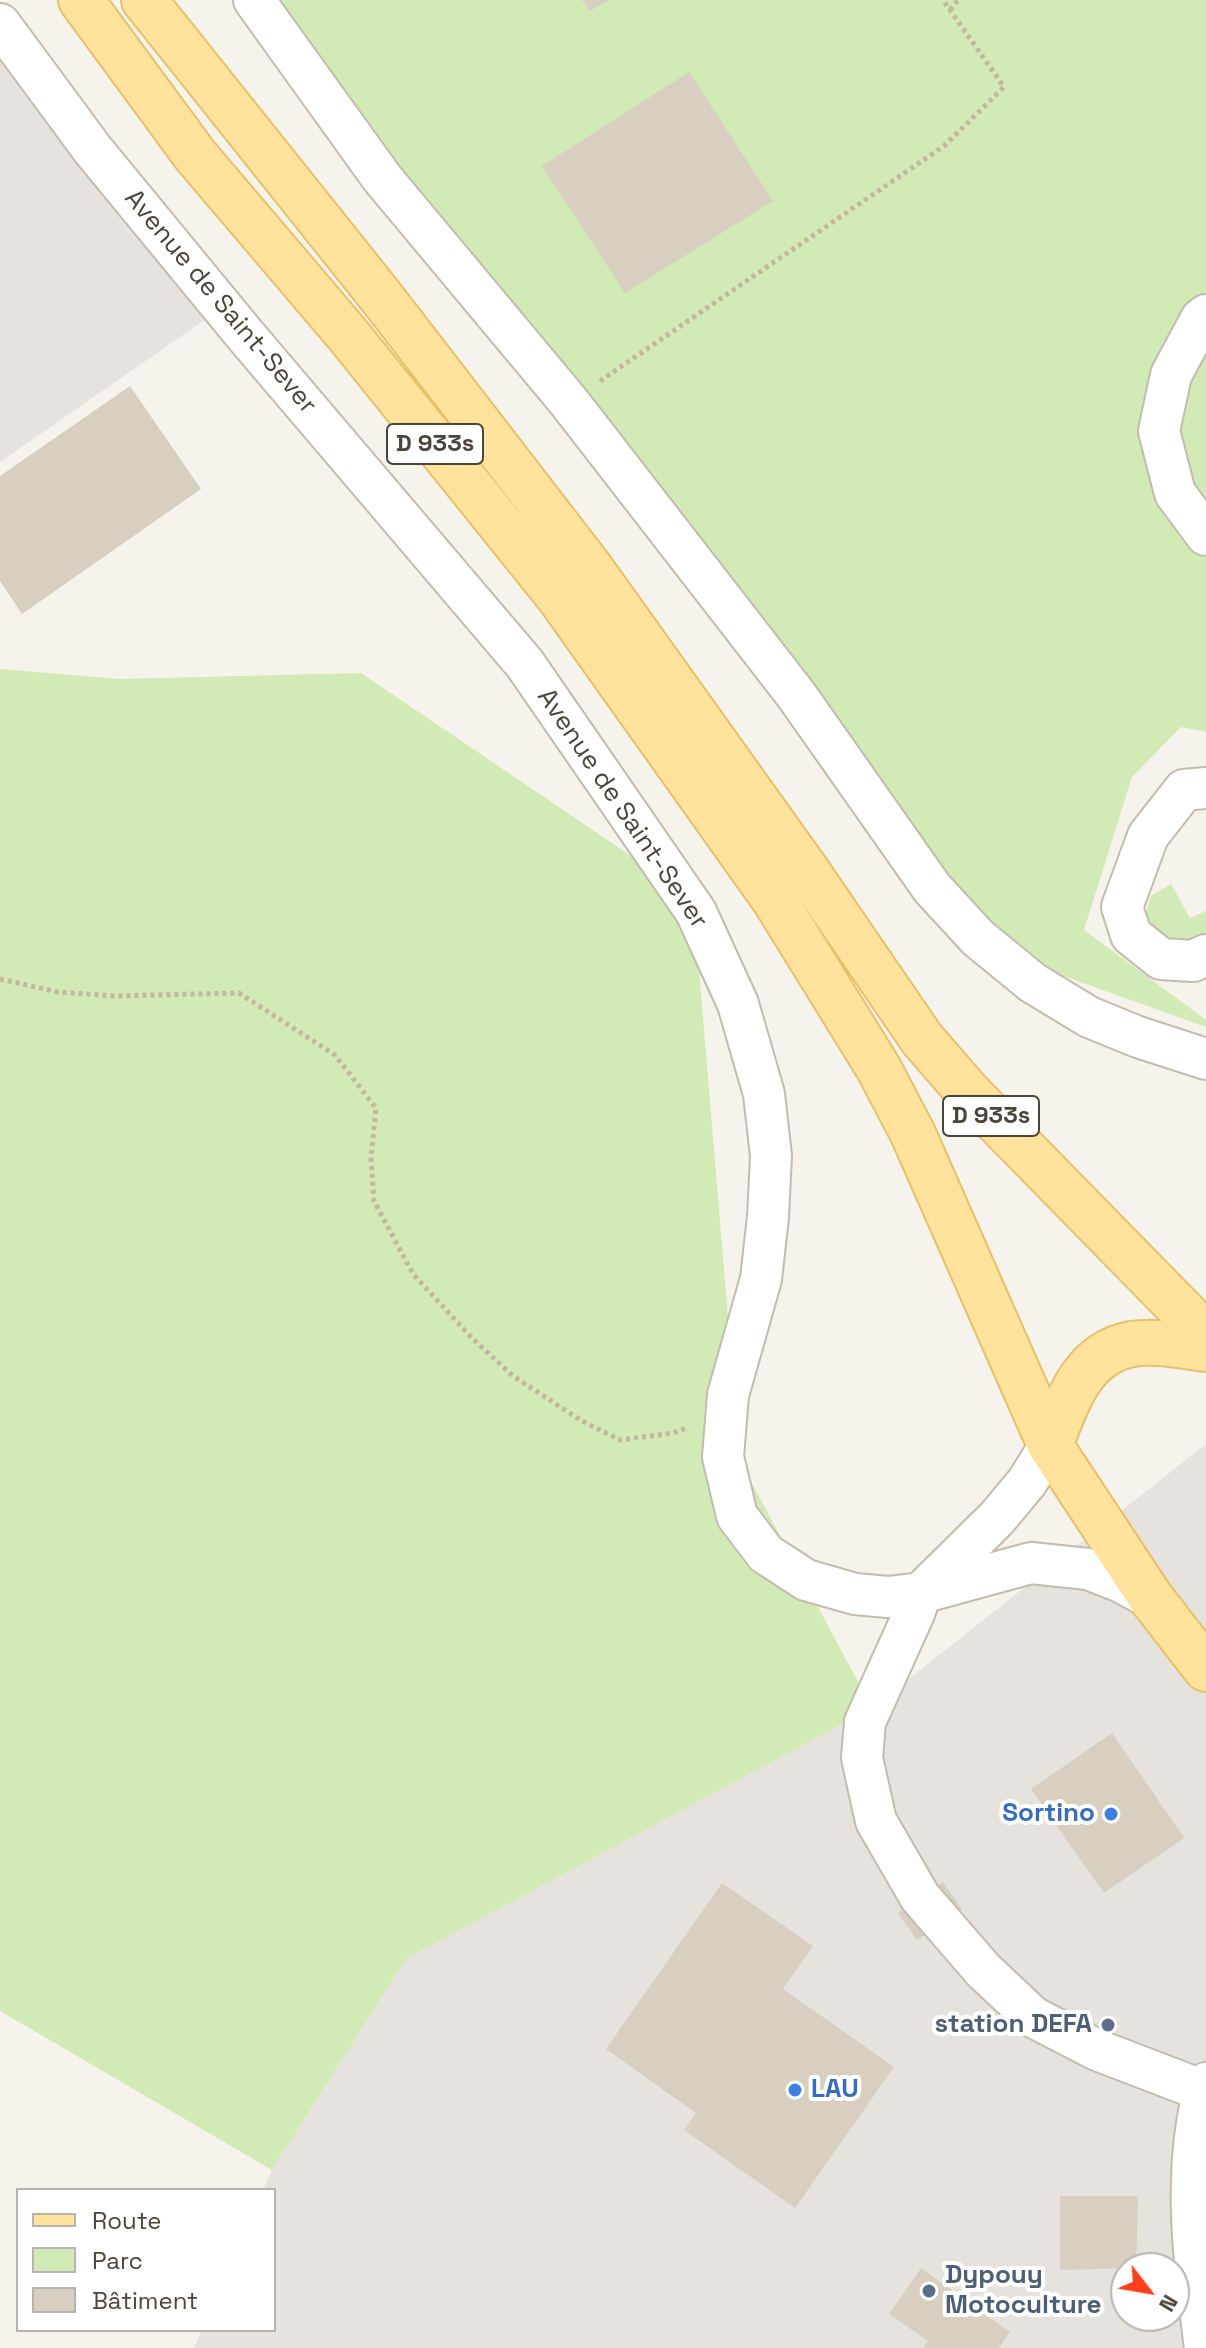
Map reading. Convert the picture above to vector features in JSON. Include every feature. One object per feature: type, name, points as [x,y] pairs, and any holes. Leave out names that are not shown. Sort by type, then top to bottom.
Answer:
[{"type":"main road","name":"D 933s","points":[[81,0],[195,155],[348,335],[559,597],[774,899],[879,1069],[913,1134],[1050,1445],[1151,1598],[1206,1669]]},
{"type":"main road","name":"D 933s","points":[[144,0],[382,298],[591,569],[807,871],[922,1039],[967,1091],[1206,1335]]},
{"type":"main road","points":[[1050,1445],[1073,1389],[1098,1358],[1132,1344],[1206,1349]]},
{"type":"street","points":[[254,0],[382,178],[569,402],[797,696],[932,888],[978,938],[1033,983],[1089,1017],[1206,1059]]},
{"type":"street","name":"Avenue de Saint-Sever","points":[[0,24],[93,150],[525,664],[696,912],[738,1004],[764,1094],[771,1156],[761,1279],[728,1395],[723,1457],[737,1516],[766,1554],[806,1580],[855,1594],[888,1597],[921,1593],[1031,1563],[1088,1569],[1151,1598]]},
{"type":"street","points":[[1206,315],[1171,375],[1159,431],[1175,493],[1206,535]]},
{"type":"street","points":[[1206,788],[1184,790],[1148,836],[1122,907],[1131,935],[1161,959],[1193,961],[1206,955]]},
{"type":"street","points":[[1050,1445],[1027,1482],[997,1518],[921,1593],[865,1722],[862,1758],[876,1821],[920,1897],[983,1970],[1033,2017],[1097,2050],[1205,2087],[1197,2114],[1192,2175],[1205,2348]]},
{"type":"path","points":[[569,402],[944,146],[1004,87],[943,0]]},
{"type":"path","points":[[950,10],[958,0]]},
{"type":"path","points":[[0,979],[58,992],[115,996],[239,993],[335,1055],[376,1108],[371,1158],[374,1201],[413,1274],[472,1338],[513,1376],[582,1421],[620,1440],[673,1433],[703,1422],[723,1457]]},
{"type":"shaded area","points":[[0,37],[206,319],[0,462]]},
{"type":"shaded area","points":[[1206,1444],[1206,2348],[194,2348],[201,2332],[276,2332],[276,2188],[264,2188],[272,2170],[406,1959],[872,1708]]},
{"type":"green space","points":[[273,0],[1206,0],[1206,732],[1181,727],[1132,777],[1084,930],[1206,1020],[1206,1027],[988,949]]},
{"type":"green space","points":[[0,669],[119,679],[361,673],[693,898],[740,1461],[872,1708],[406,1959],[272,2170],[0,2011]]},
{"type":"green space","points":[[1171,884],[1190,918],[1206,911],[1206,942],[1175,945],[1148,927],[1146,912],[1151,896]]},
{"type":"building","points":[[582,0],[609,0],[590,11]]},
{"type":"building","points":[[689,72],[773,201],[625,293],[542,166]]},
{"type":"building","points":[[130,386],[201,489],[22,614],[0,581],[0,476]]},
{"type":"building","points":[[1112,1733],[1184,1838],[1104,1893],[1031,1789]]},
{"type":"building","points":[[943,1882],[962,1909],[917,1940],[898,1913]]},
{"type":"building","points":[[722,1883],[813,1946],[783,1989],[894,2067],[795,2208],[684,2130],[696,2113],[606,2049]]},
{"type":"building","points":[[1060,2196],[1138,2196],[1136,2252],[1110,2252],[1110,2269],[1060,2270]]},
{"type":"building","name":"Dypouy Motoculture","points":[[921,2268],[1010,2332],[999,2348],[923,2348],[928,2341],[889,2314]]},
{"type":"place","name":"Sortino","points":[[1111,1814]]},
{"type":"place","name":"station DEFA","points":[[1108,2025]]},
{"type":"place","name":"LAU","points":[[795,2090]]},
{"type":"place","name":"Dypouy Motoculture","points":[[929,2291]]}]
